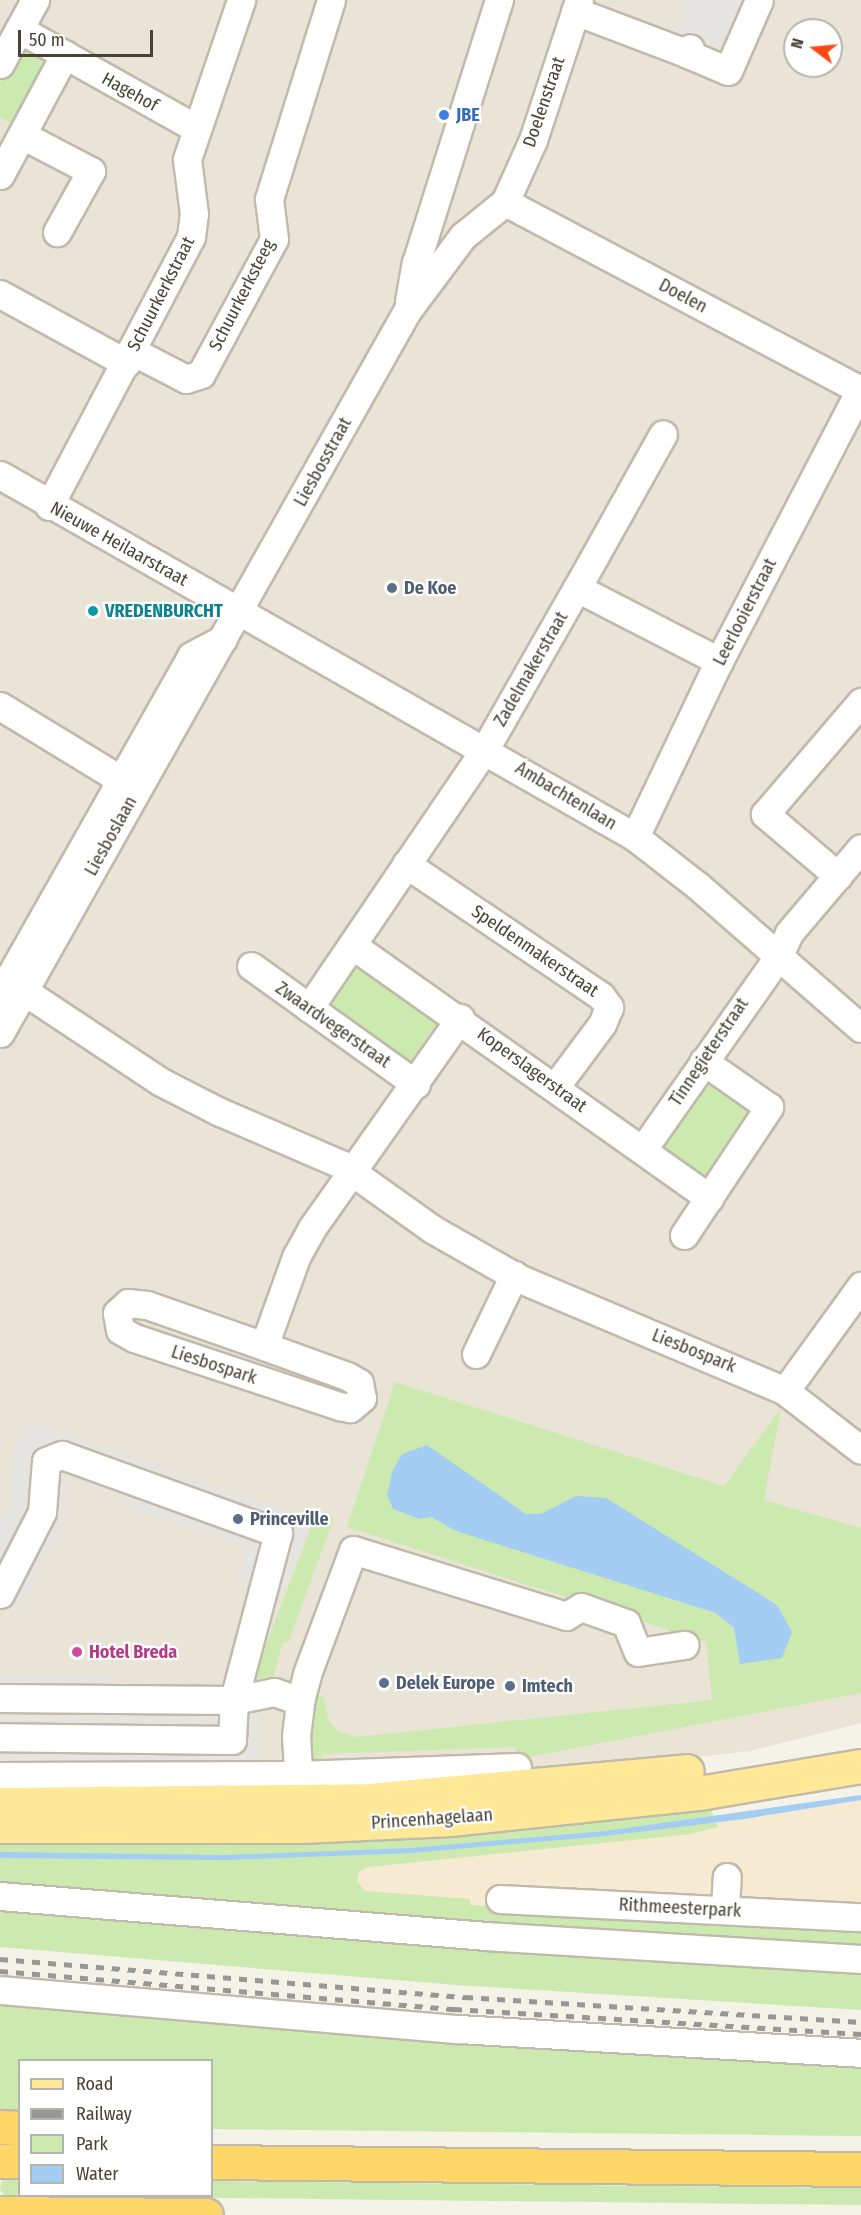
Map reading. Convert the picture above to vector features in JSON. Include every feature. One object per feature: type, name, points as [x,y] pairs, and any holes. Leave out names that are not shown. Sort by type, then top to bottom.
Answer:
[{"type":"highway","points":[[0,2127],[18,2128]]},
{"type":"highway","points":[[0,2161],[18,2161]]},
{"type":"highway","points":[[213,2163],[861,2169]]},
{"type":"highway","points":[[0,2213],[207,2215]]},
{"type":"main road","name":"Princenhagelaan","points":[[0,1826],[300,1801],[548,1786],[722,1768],[861,1745]]},
{"type":"main road","name":"Princenhagelaan","points":[[0,1804],[300,1801],[550,1810],[705,1792],[861,1766]]},
{"type":"street","points":[[0,64],[35,0]]},
{"type":"street","name":"Schuurkerkstraat","points":[[49,506],[191,237],[195,214],[186,169],[197,129],[241,0]]},
{"type":"street","name":"Schuurkerksteeg","points":[[129,357],[186,379],[201,374],[274,239],[269,199],[331,0]]},
{"type":"street","name":"Liesbosstraat","points":[[407,311],[416,263],[499,0]]},
{"type":"street","points":[[577,5],[689,51],[728,71],[759,0]]},
{"type":"street","name":"Doelenstraat","points":[[505,202],[533,140],[577,5]]},
{"type":"street","name":"Hagehof","points":[[19,29],[197,129]]},
{"type":"street","points":[[0,175],[12,139],[64,54]]},
{"type":"street","points":[[12,139],[90,171],[57,232]]},
{"type":"street","name":"Liesbosstraat","points":[[239,611],[407,311],[452,249],[475,225],[505,202]]},
{"type":"street","name":"Doelen","points":[[505,202],[860,389]]},
{"type":"street","points":[[433,210],[475,225]]},
{"type":"street","points":[[0,294],[129,357]]},
{"type":"street","name":"Leerlooierstraat","points":[[635,837],[719,661],[860,389]]},
{"type":"street","name":"Zadelmakerstraat","points":[[485,749],[663,434]]},
{"type":"street","name":"Nieuwe Heilaarstraat","points":[[0,475],[49,506],[239,611]]},
{"type":"street","points":[[577,588],[719,661]]},
{"type":"street","name":"Liesboslaan","points":[[12,992],[239,611]]},
{"type":"street","name":"Ambachtenlaan","points":[[239,611],[485,749],[635,837],[698,886],[861,1028]]},
{"type":"street","name":"Liesboslaan","points":[[0,1033],[12,992],[121,780],[191,656],[223,639]]},
{"type":"street","points":[[838,876],[765,814],[861,702]]},
{"type":"street","points":[[0,706],[121,780]]},
{"type":"street","points":[[309,1008],[485,749]]},
{"type":"street","name":"Tinnegieterstraat","points":[[643,1149],[778,957],[789,933],[861,849]]},
{"type":"street","name":"Speldenmakerstraat","points":[[406,864],[605,1001],[609,1007],[602,1024],[555,1087]]},
{"type":"street","name":"Koperslagerstraat","points":[[352,945],[460,1018],[709,1198]]},
{"type":"street","name":"Zwaardvegerstraat","points":[[251,966],[416,1084]]},
{"type":"street","name":"Liesbospark","points":[[12,992],[161,1082],[220,1112],[341,1164],[432,1228],[514,1275],[785,1391],[861,1450]]},
{"type":"street","points":[[351,1173],[416,1084],[460,1018]]},
{"type":"street","points":[[684,1235],[769,1107],[703,1061]]},
{"type":"street","name":"Liesbospark","points":[[264,1346],[296,1257],[351,1173]]},
{"type":"street","points":[[476,1354],[514,1275]]},
{"type":"street","points":[[785,1391],[861,1286]]},
{"type":"street","name":"Liesbospark","points":[[128,1303],[147,1305],[264,1346],[346,1376],[359,1383],[362,1398],[350,1408],[339,1406],[134,1338],[120,1330],[117,1313],[128,1303]]},
{"type":"street","points":[[0,1594],[42,1512],[46,1461],[62,1455],[278,1533],[234,1700],[232,1740],[0,1737]]},
{"type":"street","points":[[300,1801],[296,1736],[300,1701],[307,1674],[353,1550],[566,1616],[581,1607],[626,1623],[638,1652],[684,1645]]},
{"type":"street","points":[[0,1698],[234,1700],[274,1692],[300,1701]]},
{"type":"street","name":"Princenhagelaan","points":[[0,1776],[300,1801],[517,1767]]},
{"type":"street","points":[[715,1910],[728,1877]]},
{"type":"street","points":[[0,1896],[485,1936],[861,1959]]},
{"type":"street","name":"Rithmeesterpark","points":[[500,1899],[861,1917]]},
{"type":"street","points":[[0,1990],[459,2029],[861,2053]]},
{"type":"shaded area","points":[[0,0],[861,0],[861,1723],[750,1751],[559,1773],[0,1797]]},
{"type":"shaded area","points":[[687,0],[747,0],[723,61],[671,41]]},
{"type":"shaded area","name":"Princeville","points":[[33,1422],[313,1520],[284,1591],[257,1582],[237,1580],[248,1548],[120,1503],[122,1497],[66,1478],[66,1519],[19,1608],[4,1608],[0,1616],[0,1521],[9,1504],[14,1447]]},
{"type":"shaded area","points":[[0,1674],[110,1675],[110,1688],[260,1704],[260,1766],[0,1760]]},
{"type":"shaded area","points":[[861,1800],[861,1952],[314,1909],[332,1856],[606,1836]]},
{"type":"green space","points":[[23,39],[53,54],[15,125],[0,117],[0,83]]},
{"type":"green space","points":[[353,963],[438,1021],[408,1065],[323,1008]]},
{"type":"green space","points":[[709,1081],[757,1114],[707,1186],[659,1152]]},
{"type":"green space","points":[[395,1382],[724,1486],[781,1408],[764,1500],[861,1528],[861,1693],[518,1759],[516,1747],[322,1754],[321,1767],[310,1767],[306,1735],[315,1695],[324,1697],[328,1719],[338,1731],[356,1737],[712,1700],[706,1642],[347,1527]]},
{"type":"green space","points":[[317,1512],[333,1517],[333,1521],[288,1643],[283,1642],[273,1678],[253,1678]]},
{"type":"green space","points":[[706,1797],[718,1827],[691,1834],[368,1867],[359,1872],[357,1881],[365,1891],[470,1899],[470,1905],[861,1928],[861,1956],[0,1893],[0,1831]]},
{"type":"green space","points":[[0,1900],[861,1962],[861,2010],[456,1985],[0,1947]]},
{"type":"green space","points":[[0,1994],[861,2056],[861,2136],[213,2129],[213,2059],[18,2059],[18,2116],[0,2114]]},
{"type":"green space","points":[[10,2177],[17,2180],[17,2194],[10,2197],[3,2194],[0,2187],[3,2180]]},
{"type":"green space","points":[[213,2181],[861,2188],[861,2205],[135,2197],[213,2197]]},
{"type":"water","points":[[427,1445],[526,1514],[541,1514],[576,1496],[606,1498],[777,1605],[792,1632],[782,1658],[740,1664],[734,1628],[716,1613],[456,1531],[431,1517],[420,1519],[393,1509],[387,1495],[392,1472],[402,1454]]},
{"type":"water","points":[[861,1795],[861,1800],[744,1819],[606,1836],[411,1853],[226,1860],[0,1858],[0,1852],[226,1855],[411,1848],[605,1831]]},
{"type":"railway","points":[[0,1959],[465,1997],[861,2022]]},
{"type":"railway","points":[[0,1971],[454,2009],[861,2034]]},
{"type":"place","name":"JBE","points":[[444,115]]},
{"type":"place","name":"De Koe","points":[[392,588]]},
{"type":"place","name":"VREDENBURCHT","points":[[93,611]]},
{"type":"place","name":"Princeville","points":[[238,1519]]},
{"type":"place","name":"Hotel Breda","points":[[77,1652]]},
{"type":"place","name":"Delek Europe","points":[[384,1683]]},
{"type":"place","name":"Imtech","points":[[510,1686]]}]
